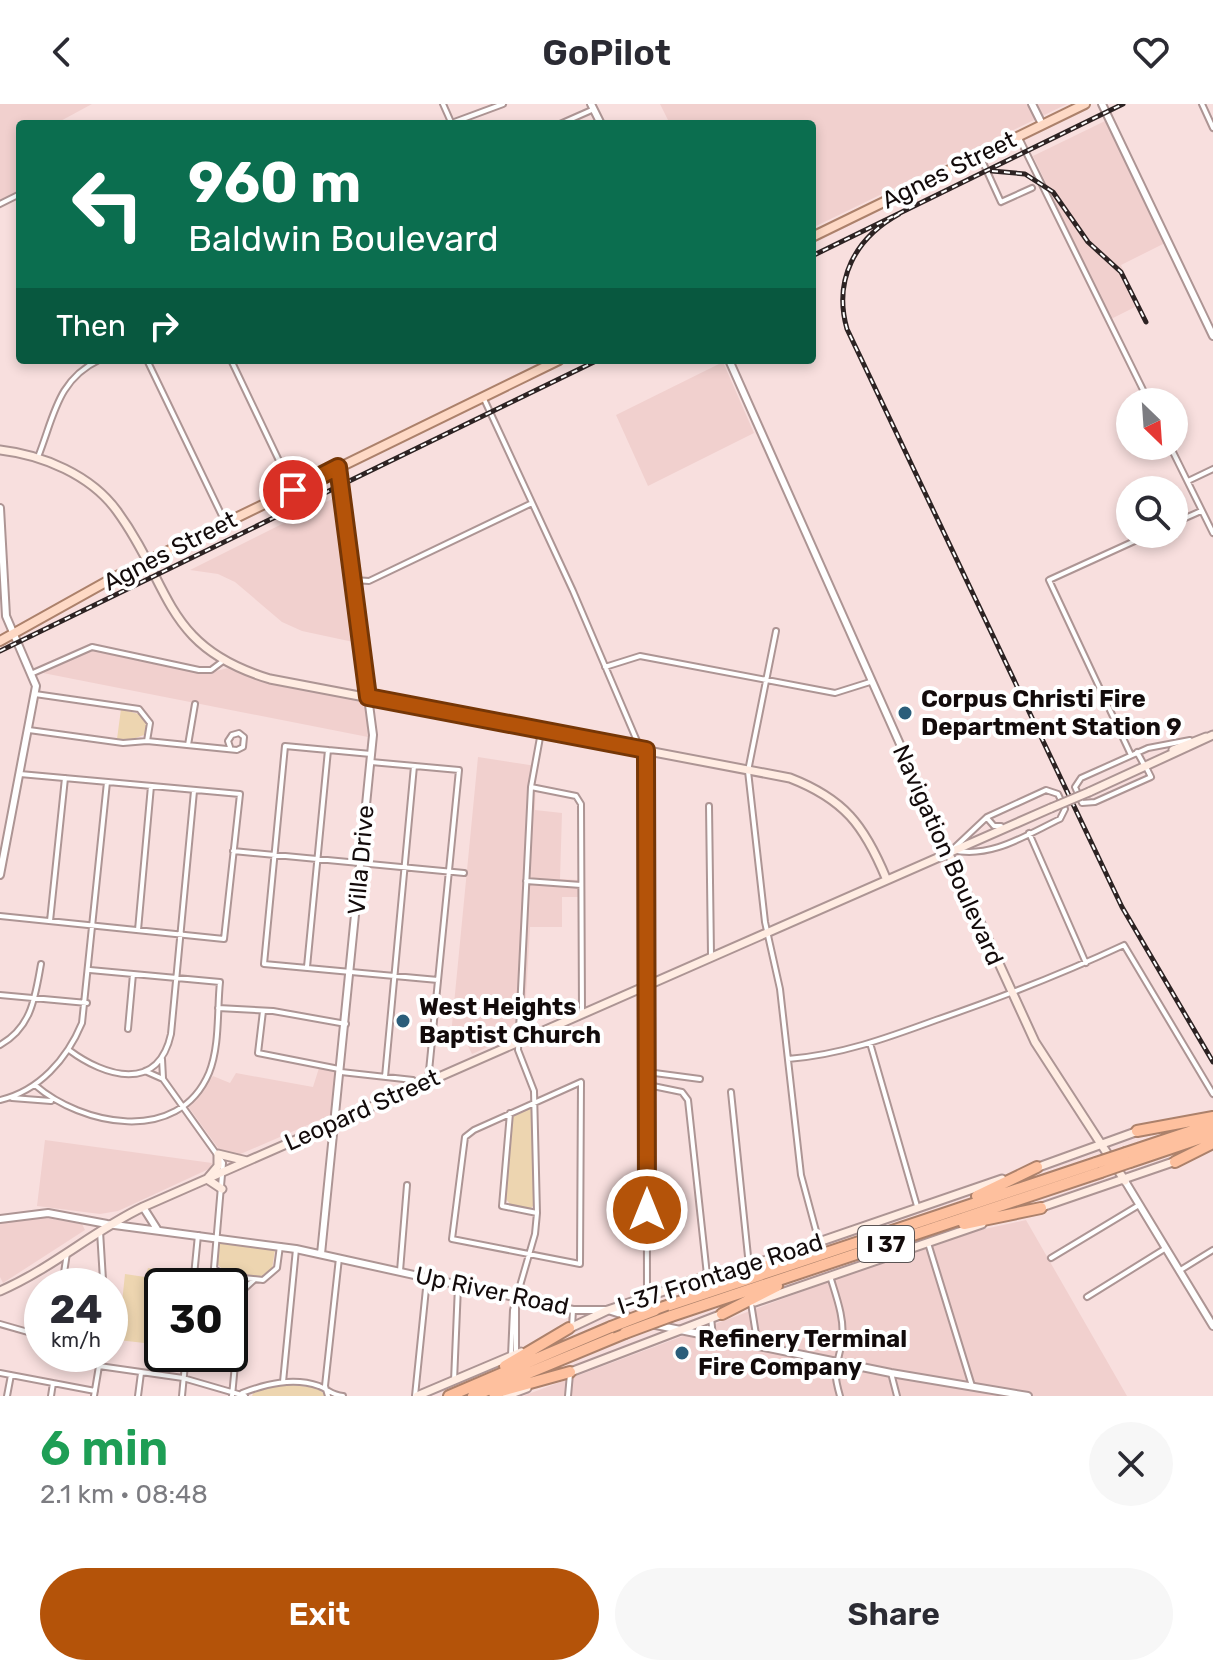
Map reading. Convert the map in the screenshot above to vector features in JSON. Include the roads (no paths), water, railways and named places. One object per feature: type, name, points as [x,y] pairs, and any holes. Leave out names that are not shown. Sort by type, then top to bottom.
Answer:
[{"type":"highway","points":[[1137,1131],[1213,1117]]},
{"type":"highway","name":"I 37","points":[[1128,1158],[1213,1124]]},
{"type":"highway","name":"I 37","points":[[470,1392],[655,1310],[942,1213],[1213,1134]]},
{"type":"highway","points":[[1175,1162],[1213,1145]]},
{"type":"highway","points":[[942,1213],[1037,1167]]},
{"type":"highway","name":"I 37","points":[[449,1396],[470,1392],[671,1316],[919,1233],[1098,1167]]},
{"type":"highway","points":[[919,1233],[1041,1208]]},
{"type":"highway","points":[[691,1282],[859,1242]]},
{"type":"highway","points":[[716,1316],[838,1259]]},
{"type":"highway","points":[[470,1392],[571,1328]]},
{"type":"highway","points":[[485,1396],[570,1372]]},
{"type":"main road","name":"Agnes Street","points":[[816,235],[1085,104]]},
{"type":"main road","name":"Agnes Street","points":[[0,641],[225,522],[551,364]]},
{"type":"main road","points":[[0,450],[38,457],[63,467],[116,509],[172,612],[196,639],[223,660],[270,679],[646,750],[809,786],[843,808],[872,844],[886,878]]},
{"type":"main road","name":"Leopard Street","points":[[1144,765],[1197,739],[1211,736]]},
{"type":"main road","name":"Leopard Street","points":[[0,1291],[103,1226],[143,1207],[1211,736]]},
{"type":"main road","name":"Navigation Boulevard","points":[[950,851],[1011,994],[1048,1065],[1125,1181]]},
{"type":"main road","name":"I-37 Frontage Road","points":[[416,1396],[514,1355],[608,1310],[647,1296],[749,1266],[1037,1167],[1100,1142],[1213,1111]]},
{"type":"main road","points":[[222,1189],[207,1179],[218,1166],[218,1154],[247,1161]]},
{"type":"main road","name":"I-37 Frontage Road","points":[[511,1395],[751,1303],[1175,1162]]},
{"type":"street","points":[[461,120],[503,104]]},
{"type":"street","points":[[1032,104],[1042,124]]},
{"type":"street","points":[[1102,104],[1213,336]]},
{"type":"street","points":[[1202,104],[1213,128]]},
{"type":"street","points":[[567,120],[592,106]]},
{"type":"street","points":[[1017,136],[1142,388]]},
{"type":"street","points":[[979,155],[1001,202],[1032,188]]},
{"type":"street","points":[[38,457],[65,386],[82,368],[90,364]]},
{"type":"street","points":[[149,364],[225,522]]},
{"type":"street","points":[[233,364],[293,490]]},
{"type":"street","name":"Navigation Boulevard","points":[[731,364],[870,682],[950,851]]},
{"type":"street","points":[[483,397],[605,667],[637,741],[636,749]]},
{"type":"street","name":"Villa Drive","points":[[321,1254],[371,758],[368,697],[338,467]]},
{"type":"street","points":[[1213,469],[1188,481],[1213,533]]},
{"type":"street","points":[[354,580],[369,581],[532,503]]},
{"type":"street","points":[[0,508],[2,595],[14,635],[33,673],[35,694],[0,875]]},
{"type":"street","points":[[1188,516],[1202,510]]},
{"type":"street","points":[[1119,548],[1049,580],[1131,755]]},
{"type":"street","points":[[776,631],[748,771],[767,930],[780,989],[801,1175],[819,1242]]},
{"type":"street","points":[[33,673],[92,647],[199,670],[211,670],[223,660]]},
{"type":"street","points":[[605,667],[640,656],[835,693],[870,682]]},
{"type":"street","points":[[35,694],[139,709],[149,720],[147,741]]},
{"type":"street","points":[[188,745],[195,704]]},
{"type":"street","points":[[29,730],[123,743],[147,741],[240,749],[244,737],[239,733],[232,735],[228,741],[230,747]]},
{"type":"street","points":[[514,1355],[516,1300],[530,1255],[537,1213],[535,1102],[518,1050],[531,787],[541,732]]},
{"type":"street","points":[[1137,752],[1151,777],[1095,802],[1082,803],[1076,782],[1137,752],[1197,739]]},
{"type":"street","points":[[428,1081],[459,770],[285,746],[264,964],[438,980]]},
{"type":"street","points":[[307,968],[328,750]]},
{"type":"street","points":[[646,750],[647,1296]]},
{"type":"street","points":[[385,1077],[414,766]]},
{"type":"street","points":[[0,916],[224,939],[240,794],[20,774]]},
{"type":"street","points":[[50,921],[65,778]]},
{"type":"street","points":[[10,1098],[35,1085],[69,1050],[87,1003],[107,782]]},
{"type":"street","points":[[138,930],[151,786]]},
{"type":"street","points":[[531,787],[580,799],[582,1013]]},
{"type":"street","points":[[1053,790],[1062,801],[1064,815],[1000,847],[969,854],[950,851],[987,817],[1053,790]]},
{"type":"street","points":[[194,791],[171,1034],[162,1057],[163,1079],[218,1154],[223,1171],[214,1268]]},
{"type":"street","points":[[709,806],[711,956]]},
{"type":"street","points":[[987,817],[1000,829],[1000,847]]},
{"type":"street","points":[[0,828],[9,830]]},
{"type":"street","points":[[1029,833],[1086,963]]},
{"type":"street","points":[[233,851],[464,873]]},
{"type":"street","points":[[526,881],[581,885]]},
{"type":"street","points":[[788,1059],[814,1057],[870,1043],[1011,994],[1124,945],[1213,1094]]},
{"type":"street","points":[[0,1045],[24,1024],[35,999],[41,964]]},
{"type":"street","points":[[0,1100],[53,1101],[100,1118],[135,1123],[159,1118],[181,1105],[209,1073],[220,982],[90,970]]},
{"type":"street","points":[[128,1029],[133,974]]},
{"type":"street","points":[[0,995],[87,1003]]},
{"type":"street","points":[[218,1008],[263,1011],[346,1024]]},
{"type":"street","points":[[263,1011],[258,1053],[341,1071],[413,1080],[419,1085]]},
{"type":"street","points":[[870,1043],[918,1208]]},
{"type":"street","points":[[69,1050],[105,1071],[125,1075],[143,1071],[162,1057]]},
{"type":"street","points":[[143,1071],[163,1079]]},
{"type":"street","points":[[647,1072],[700,1079]]},
{"type":"street","points":[[581,1082],[580,1264],[452,1239],[462,1142],[468,1133],[535,1102],[581,1082]]},
{"type":"street","points":[[35,1085],[53,1101]]},
{"type":"street","points":[[648,1085],[682,1092],[688,1100],[707,1278]]},
{"type":"street","points":[[731,1092],[749,1266]]},
{"type":"street","points":[[510,1113],[502,1206],[537,1213]]},
{"type":"street","name":"Navigation Boulevard","points":[[1125,1181],[1213,1326]]},
{"type":"street","points":[[400,1271],[407,1185]]},
{"type":"street","points":[[647,1210],[616,1204],[615,1216],[647,1224]]},
{"type":"street","points":[[1051,1258],[1139,1205]]},
{"type":"street","points":[[143,1207],[154,1227],[160,1230]]},
{"type":"street","name":"Up River Road","points":[[0,1219],[48,1213],[103,1226],[160,1230],[280,1246],[458,1283],[516,1300],[573,1310],[608,1310],[674,1332],[1028,1396]]},
{"type":"street","points":[[103,1226],[103,1268]]},
{"type":"street","points":[[195,1268],[198,1235]]},
{"type":"street","points":[[928,1243],[972,1388]]},
{"type":"street","points":[[248,1279],[263,1280],[274,1274],[280,1246]]},
{"type":"street","points":[[1087,1297],[1166,1248]]},
{"type":"street","points":[[283,1382],[296,1249]]},
{"type":"street","points":[[1179,1271],[1213,1250]]},
{"type":"street","points":[[65,1268],[67,1251]]},
{"type":"street","points":[[327,1394],[339,1258]]},
{"type":"street","points":[[830,1276],[841,1315],[842,1339],[833,1369],[840,1396]]},
{"type":"street","points":[[416,1396],[428,1277]]},
{"type":"street","points":[[248,1286],[254,1280]]},
{"type":"street","points":[[454,1381],[458,1283]]},
{"type":"street","points":[[751,1303],[758,1347]]},
{"type":"street","points":[[571,1328],[573,1310]]},
{"type":"street","points":[[714,1338],[716,1316]]},
{"type":"street","points":[[0,1324],[24,1331]]},
{"type":"street","points":[[128,1371],[183,1378],[232,1394],[244,1394],[283,1382],[318,1386],[327,1394],[343,1396]]},
{"type":"street","points":[[0,1373],[95,1393],[98,1372]]},
{"type":"street","points":[[182,1396],[184,1372]]},
{"type":"street","points":[[232,1394],[234,1372]]},
{"type":"street","points":[[568,1396],[570,1372]]},
{"type":"street","points":[[138,1396],[141,1373]]},
{"type":"street","points":[[891,1373],[897,1396]]},
{"type":"street","points":[[7,1396],[11,1375]]},
{"type":"street","points":[[51,1396],[53,1383]]},
{"type":"railway","points":[[816,254],[1123,104]]},
{"type":"railway","points":[[992,171],[1025,174],[1053,192],[1088,242],[1121,272],[1146,322]]},
{"type":"railway","points":[[899,214],[870,235],[851,262],[843,294],[847,329],[1122,907],[1213,1062]]},
{"type":"railway","points":[[0,651],[590,364]]},
{"type":"place","name":"Corpus Christi Fire Department Station 9","points":[[905,713]]},
{"type":"place","name":"West Heights Baptist Church","points":[[403,1021]]},
{"type":"place","name":"Refinery Terminal Fire Company","points":[[682,1353]]}]
